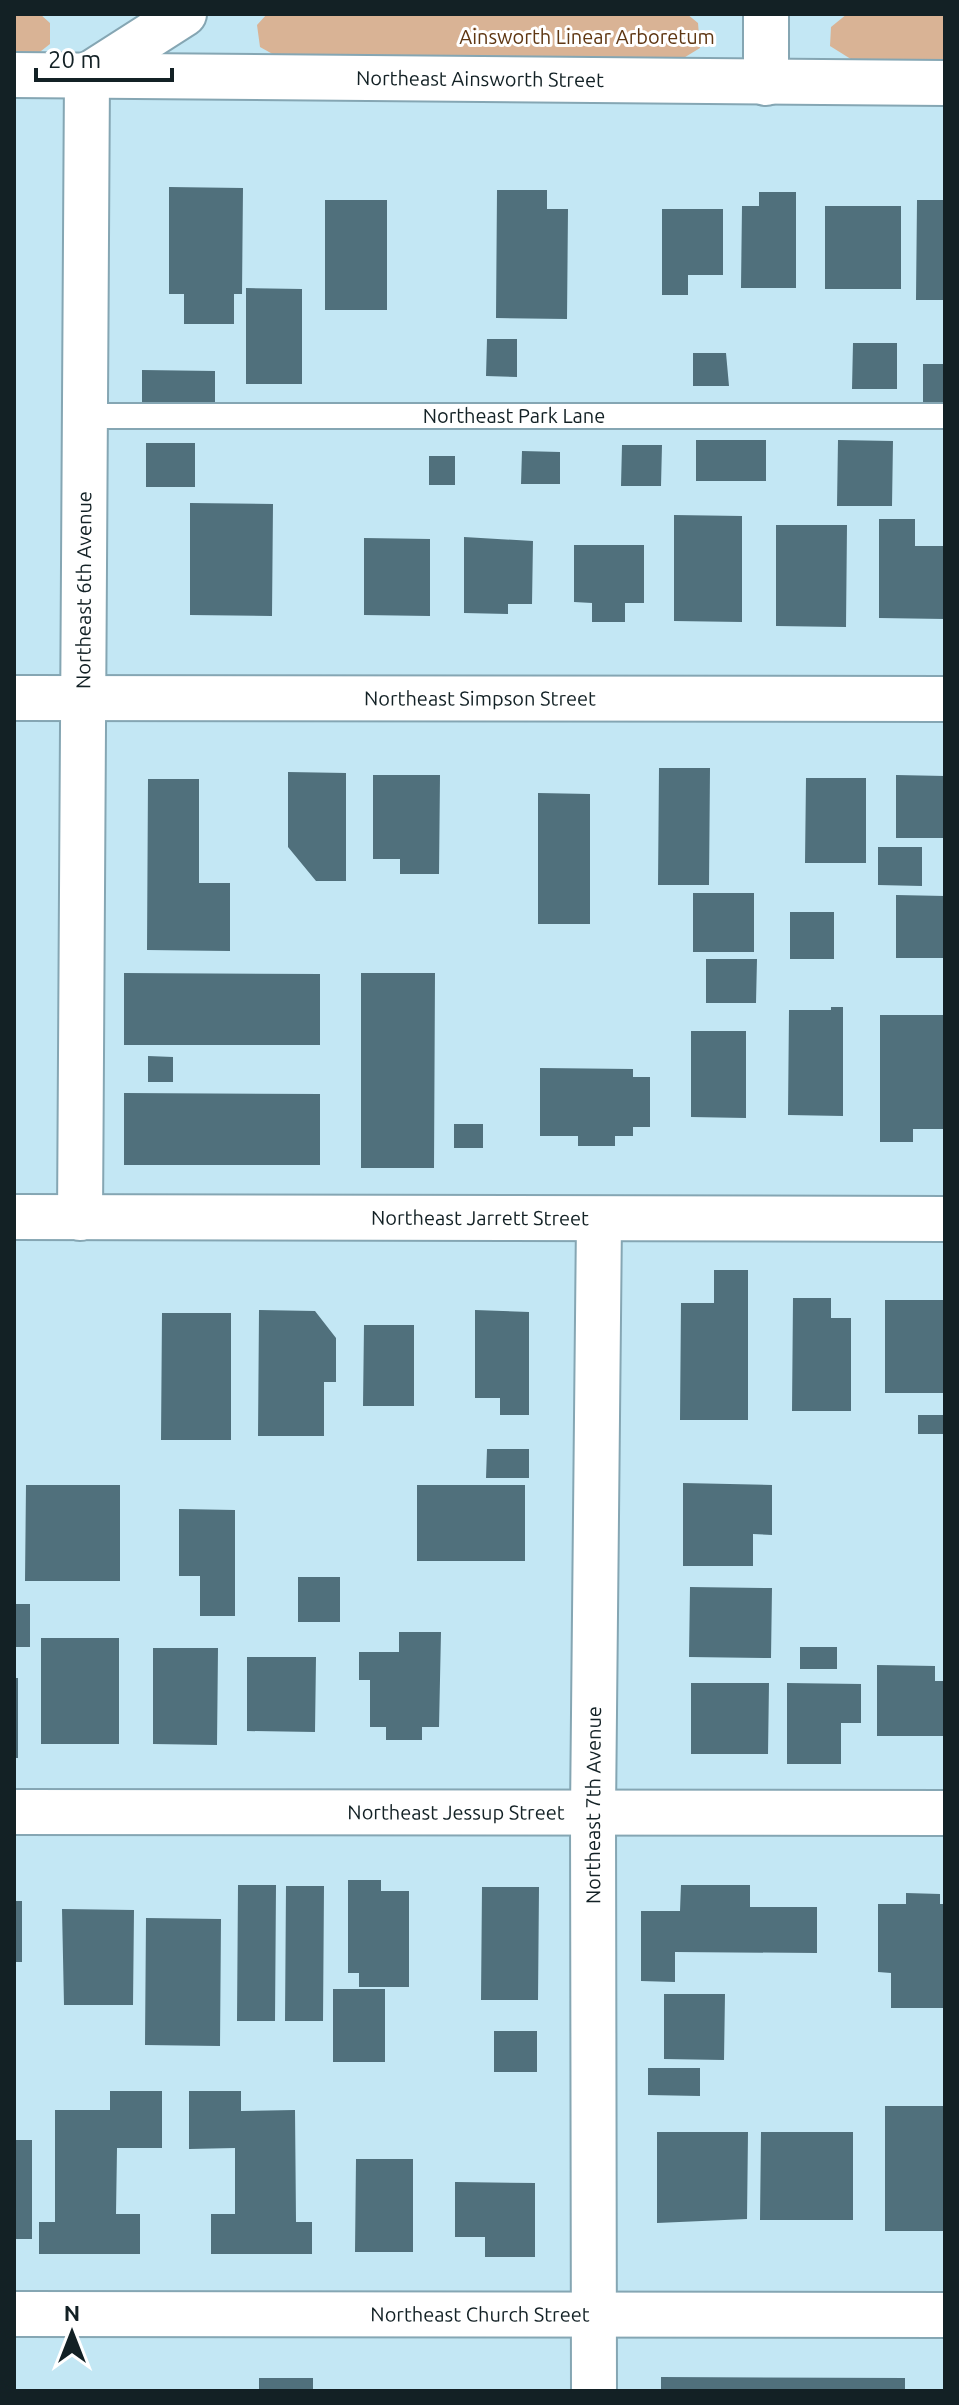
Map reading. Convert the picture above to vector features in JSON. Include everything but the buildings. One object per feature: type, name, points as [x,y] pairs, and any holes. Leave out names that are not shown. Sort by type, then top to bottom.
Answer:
[{"type":"street","points":[[87,76],[184,14]]},
{"type":"street","points":[[766,14],[766,83]]},
{"type":"street","name":"Northeast Ainsworth Street","points":[[14,75],[945,83]]},
{"type":"street","name":"Northeast 6th Avenue","points":[[80,1218],[87,76]]},
{"type":"street","name":"Northeast Simpson Street","points":[[14,698],[945,699]]},
{"type":"street","name":"Northeast Jarrett Street","points":[[14,1217],[945,1219]]},
{"type":"street","name":"Northeast 7th Avenue","points":[[594,2391],[593,1812],[599,1220]]},
{"type":"street","name":"Northeast Jessup Street","points":[[14,1812],[945,1813]]},
{"type":"street","name":"Northeast Church Street","points":[[14,2314],[945,2315]]},
{"type":"lane","name":"Northeast Park Lane","points":[[84,416],[945,416]]},
{"type":"green space","points":[[14,14],[40,14],[50,23],[50,44],[36,55],[14,56]]},
{"type":"green space","name":"Ainsworth Linear Arboretum","points":[[267,14],[687,14],[698,23],[700,48],[677,62],[278,57],[260,47],[257,25]]},
{"type":"green space","points":[[847,14],[945,14],[945,61],[854,61],[830,46],[831,27]]}]
